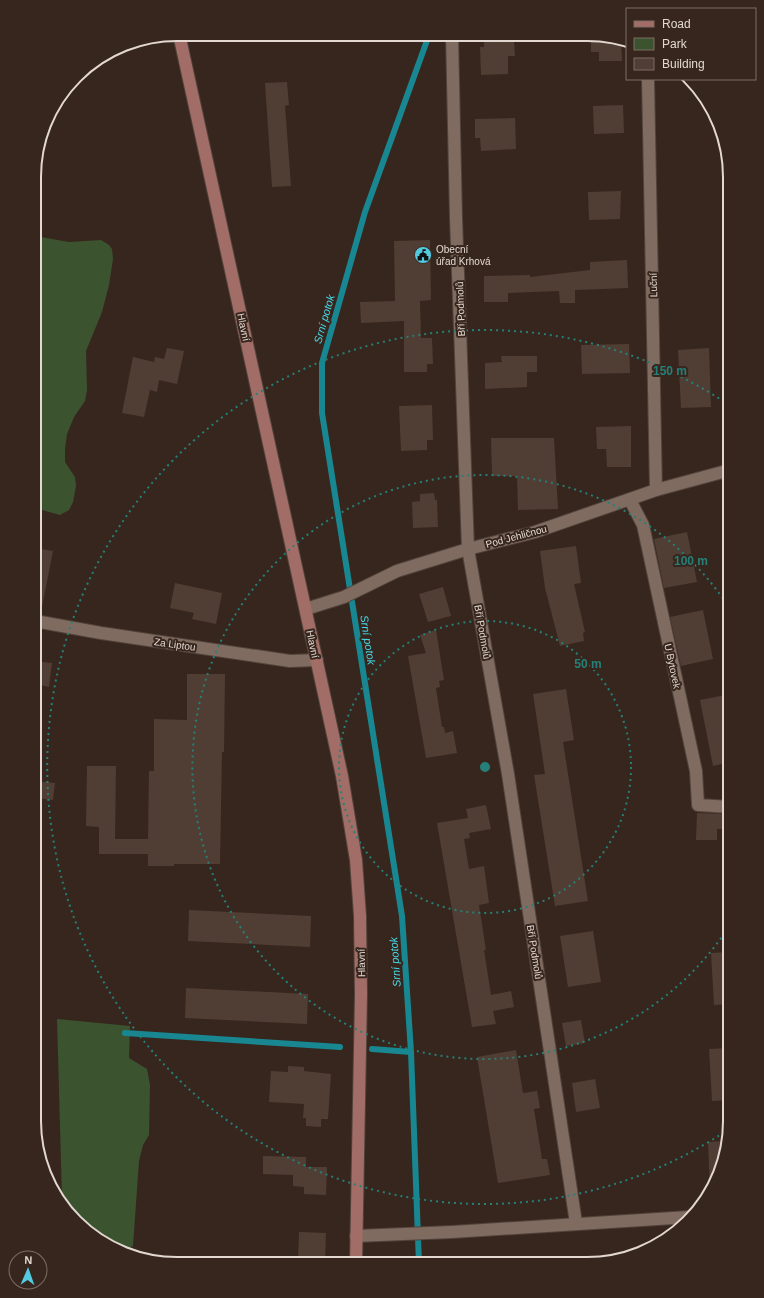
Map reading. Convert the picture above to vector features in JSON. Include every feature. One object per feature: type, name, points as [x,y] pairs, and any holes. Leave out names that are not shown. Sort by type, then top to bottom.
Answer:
[{"type":"street","name":"Hlavní","points":[[181,41],[350,816],[358,886],[361,994],[356,1257]]},
{"type":"street","name":"Bří Podmolů","points":[[452,41],[468,549],[508,774],[576,1223]]},
{"type":"street","name":"Luční","points":[[648,80],[656,490]]},
{"type":"street","name":"Pod Jehličnou","points":[[306,610],[364,589],[397,571],[468,549],[535,532],[656,490],[723,472]]},
{"type":"street","name":"U Bytovek","points":[[630,500],[643,524],[696,771],[698,805],[723,807]]},
{"type":"street","name":"Za Liptou","points":[[41,621],[101,633],[290,660],[316,660]]},
{"type":"street","points":[[356,1236],[683,1217]]},
{"type":"green space","points":[[41,237],[69,242],[101,240],[112,249],[113,259],[109,285],[102,312],[86,351],[87,390],[85,401],[74,417],[67,434],[65,462],[75,477],[76,486],[73,502],[69,510],[60,515],[41,510]]},
{"type":"green space","points":[[57,1019],[130,1026],[129,1058],[147,1069],[150,1085],[149,1135],[143,1145],[139,1161],[133,1246],[130,1248],[125,1247],[94,1229],[69,1204],[62,1193]]},
{"type":"building","points":[[484,41],[514,41],[515,56],[508,56],[508,74],[481,75],[480,47],[484,47]]},
{"type":"building","points":[[591,41],[621,46],[622,61],[599,61],[599,52],[591,52]]},
{"type":"building","points":[[287,82],[289,105],[285,106],[291,186],[272,187],[265,83]]},
{"type":"building","points":[[623,105],[624,133],[594,134],[593,106]]},
{"type":"building","points":[[515,118],[516,149],[481,151],[480,138],[475,138],[475,119]]},
{"type":"building","points":[[621,191],[620,219],[589,220],[588,192]]},
{"type":"building","points":[[430,240],[431,300],[420,301],[421,338],[432,338],[433,364],[427,364],[427,372],[404,372],[404,321],[361,323],[360,302],[395,301],[394,241]]},
{"type":"building","points":[[627,260],[628,288],[575,290],[575,303],[560,303],[559,291],[508,293],[508,302],[484,302],[484,276],[530,275],[530,277],[590,270],[590,262]]},
{"type":"building","points":[[629,344],[630,373],[582,374],[581,345]]},
{"type":"building","points":[[167,348],[184,351],[177,384],[159,380],[157,392],[150,390],[144,417],[122,413],[133,357],[154,362],[155,357],[164,359]]},
{"type":"building","points":[[709,348],[711,407],[681,408],[678,350]]},
{"type":"building","points":[[501,356],[537,356],[537,372],[527,372],[527,387],[485,389],[485,363],[502,362]]},
{"type":"building","points":[[432,405],[433,440],[427,440],[427,450],[401,451],[399,406]]},
{"type":"building","points":[[631,426],[631,467],[607,467],[606,449],[597,449],[596,427]]},
{"type":"building","points":[[491,438],[554,438],[558,509],[518,510],[517,476],[492,476]]},
{"type":"building","points":[[434,493],[435,500],[437,500],[438,527],[413,528],[412,502],[420,501],[420,494]]},
{"type":"building","points":[[687,532],[697,582],[664,588],[654,539]]},
{"type":"building","points":[[576,546],[581,583],[574,584],[585,632],[583,633],[584,641],[560,646],[545,588],[540,551]]},
{"type":"building","points":[[41,549],[53,551],[41,607]]},
{"type":"building","points":[[175,583],[222,593],[216,624],[192,619],[194,613],[170,608]]},
{"type":"building","points":[[443,587],[451,616],[428,622],[419,594]]},
{"type":"building","points":[[703,610],[713,659],[681,666],[670,617]]},
{"type":"building","points":[[436,630],[444,680],[439,681],[440,687],[436,688],[442,727],[444,727],[445,733],[453,731],[457,753],[426,758],[408,656],[426,653],[420,635]]},
{"type":"building","points":[[41,662],[52,663],[49,687],[41,685]]},
{"type":"building","points":[[187,674],[225,674],[220,864],[174,864],[174,866],[148,866],[148,854],[99,854],[99,827],[86,826],[87,766],[116,766],[115,839],[148,839],[149,771],[154,771],[154,719],[187,720]]},
{"type":"building","points":[[566,689],[574,740],[563,742],[588,901],[555,906],[534,775],[545,774],[533,694]]},
{"type":"building","points":[[723,695],[723,764],[713,766],[700,700]]},
{"type":"building","points":[[41,782],[55,783],[53,800],[41,799]]},
{"type":"building","points":[[486,805],[491,829],[469,833],[470,838],[464,839],[469,869],[484,866],[489,903],[479,905],[491,995],[511,991],[514,1007],[493,1011],[496,1024],[472,1027],[437,823],[468,818],[466,809]]},
{"type":"building","points":[[697,813],[723,814],[723,829],[717,829],[717,840],[696,840]]},
{"type":"building","points":[[189,910],[311,916],[310,947],[188,941]]},
{"type":"building","points":[[593,931],[601,982],[568,987],[560,936]]},
{"type":"building","points":[[723,952],[723,1004],[714,1005],[711,953]]},
{"type":"building","points":[[186,988],[308,994],[307,1024],[185,1018]]},
{"type":"building","points":[[581,1020],[585,1043],[566,1046],[562,1023]]},
{"type":"building","points":[[723,1048],[723,1100],[712,1101],[709,1049]]},
{"type":"building","points":[[516,1050],[523,1093],[537,1091],[540,1108],[534,1109],[542,1159],[547,1159],[550,1175],[498,1183],[477,1057]]},
{"type":"building","points":[[288,1066],[304,1067],[304,1071],[331,1074],[328,1119],[321,1119],[321,1127],[306,1126],[306,1118],[303,1118],[304,1104],[269,1102],[271,1071],[288,1072]]},
{"type":"building","points":[[595,1079],[600,1108],[576,1112],[572,1083]]},
{"type":"building","points":[[721,1141],[716,1164],[710,1180],[708,1142]]},
{"type":"building","points":[[263,1156],[306,1157],[306,1167],[327,1167],[326,1195],[304,1194],[304,1187],[293,1186],[293,1175],[263,1174]]},
{"type":"building","points":[[299,1232],[326,1233],[325,1257],[298,1257]]},
{"type":"waterway","name":"Srní potok","points":[[419,1257],[411,1052],[402,916],[322,413],[322,363],[365,212],[427,41]]},
{"type":"waterway","points":[[125,1033],[340,1047]]},
{"type":"waterway","points":[[372,1049],[411,1052]]},
{"type":"place","name":"Obecní úřad Krhová","points":[[423,255]]}]
